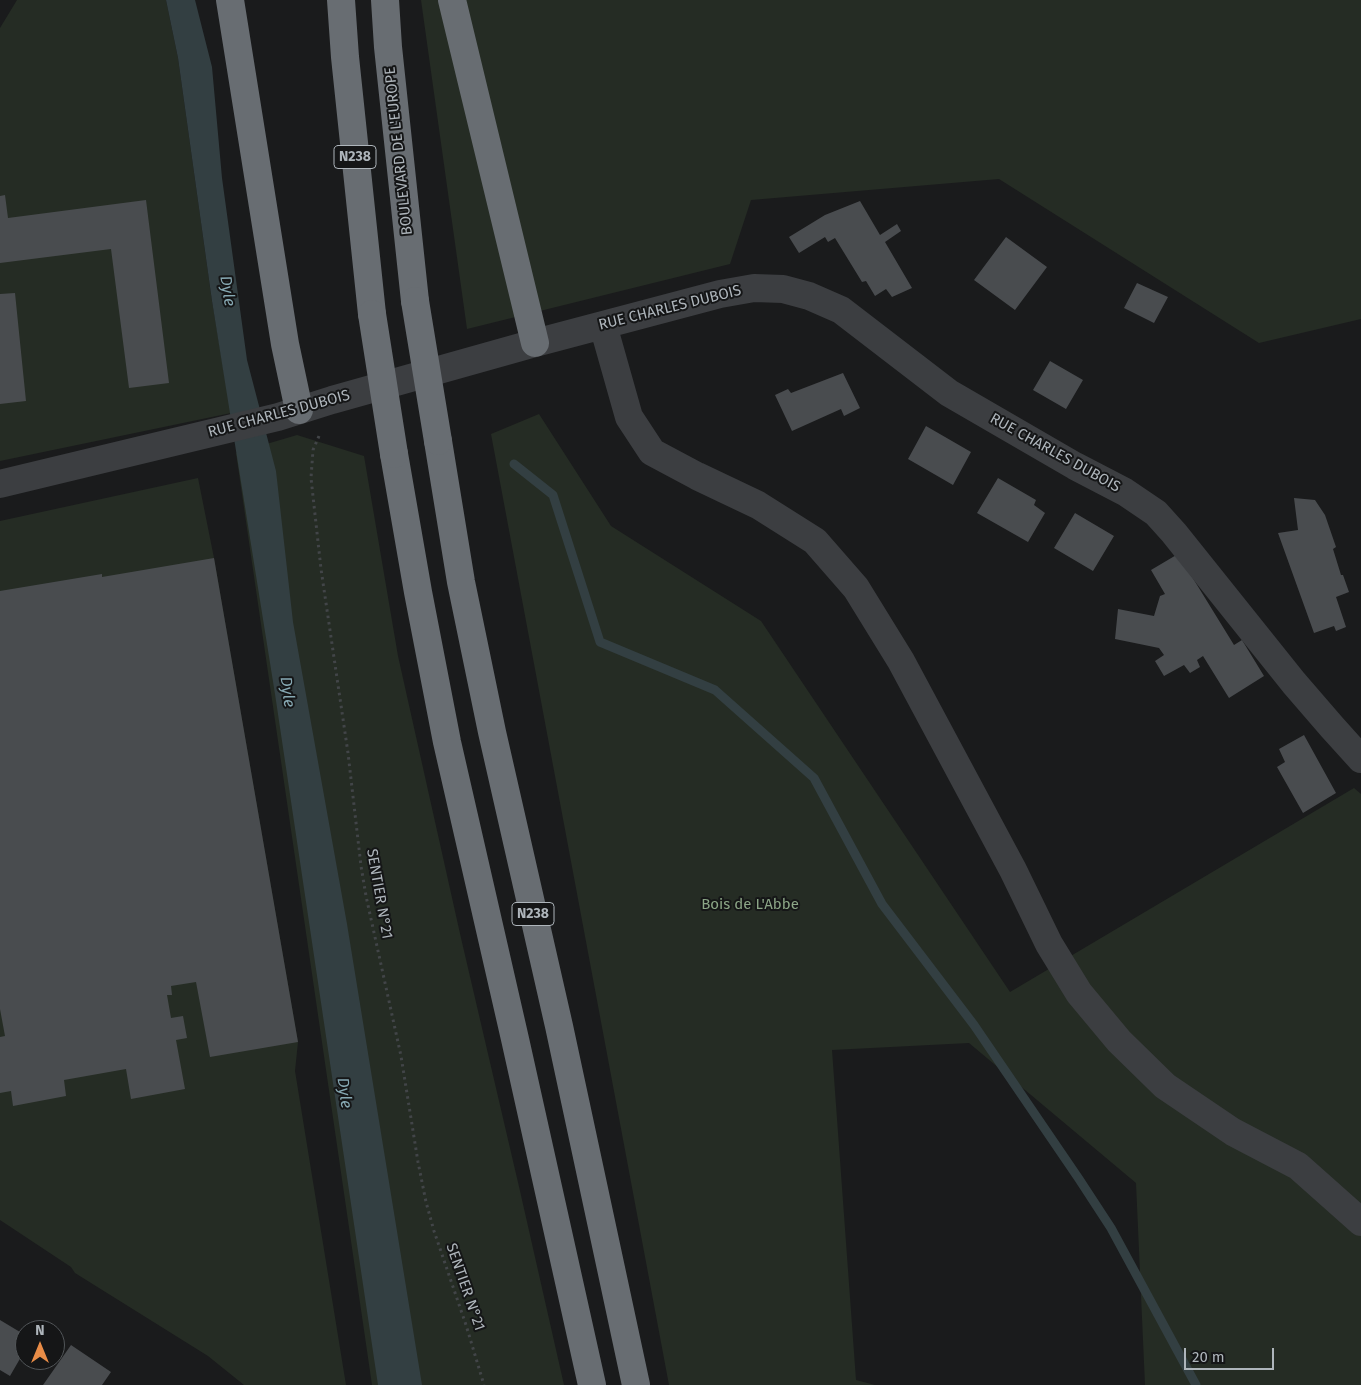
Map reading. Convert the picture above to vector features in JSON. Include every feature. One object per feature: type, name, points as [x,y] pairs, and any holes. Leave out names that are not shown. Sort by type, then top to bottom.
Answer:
[{"type":"highway","points":[[230,0],[286,344],[289,413]]},
{"type":"highway","name":"N238","points":[[341,0],[345,57],[372,314],[418,592],[447,742],[592,1385]]},
{"type":"highway","name":"BOULEVARD DE L'EUROPE","points":[[384,0],[416,301],[461,582],[492,732],[559,1026],[636,1385]]},
{"type":"highway","points":[[452,0],[535,343]]},
{"type":"street","name":"RUE CHARLES DUBOIS","points":[[0,484],[289,413],[535,343],[720,294],[754,288],[783,289],[809,296],[841,310],[949,393],[1075,466],[1126,492],[1156,513],[1294,683],[1361,759]]},
{"type":"street","points":[[603,325],[629,417],[652,452],[758,505],[815,541],[856,588],[901,661],[1013,870],[1049,944],[1079,993],[1120,1041],[1165,1086],[1233,1132],[1298,1166],[1361,1222]]},
{"type":"path","name":"SENTIER N°21","points":[[332,400],[327,422],[317,438],[313,450],[311,478],[321,569],[348,753],[361,866],[400,1056],[426,1202],[484,1385]]},
{"type":"green space","points":[[17,0],[166,0],[178,58],[212,301],[231,413],[0,461],[0,28]]},
{"type":"green space","points":[[421,0],[1361,0],[1361,319],[1259,343],[999,179],[751,200],[730,264],[467,329]]},
{"type":"green space","name":"Bois de L'Abbe","points":[[539,414],[611,526],[761,621],[1010,992],[1354,788],[1361,794],[1361,1385],[1145,1385],[1136,1183],[969,1043],[832,1050],[856,1380],[875,1385],[669,1385],[491,434]]},
{"type":"green space","points":[[297,435],[364,456],[398,656],[564,1385],[372,1385],[236,453]]},
{"type":"green space","points":[[198,478],[214,558],[298,1042],[295,1071],[346,1385],[244,1385],[208,1356],[75,1273],[71,1267],[0,1220],[0,521]]},
{"type":"water","name":"Dyle","points":[[166,0],[195,0],[212,67],[222,178],[247,360],[276,471],[293,622],[347,924],[422,1385],[378,1385],[275,694],[212,301],[178,58]]},
{"type":"building","points":[[5,195],[8,218],[146,200],[169,383],[129,388],[111,249],[0,263],[0,196]]},
{"type":"building","points":[[860,201],[880,235],[897,224],[901,231],[885,242],[912,288],[892,297],[886,289],[875,296],[866,281],[862,282],[835,238],[828,242],[825,237],[799,253],[789,237],[825,215]]},
{"type":"building","points":[[1006,237],[1047,267],[1015,310],[974,280]]},
{"type":"building","points":[[1137,283],[1168,297],[1154,323],[1124,308]]},
{"type":"building","points":[[15,293],[26,401],[0,404],[0,294]]},
{"type":"building","points":[[1050,361],[1083,380],[1066,409],[1033,390]]},
{"type":"building","points":[[843,373],[860,408],[844,416],[841,409],[792,431],[775,395],[788,389],[791,393]]},
{"type":"building","points":[[926,426],[971,452],[953,485],[908,459]]},
{"type":"building","points":[[998,478],[1036,500],[1034,505],[1045,513],[1028,542],[977,513]]},
{"type":"building","points":[[1294,498],[1315,500],[1325,515],[1336,547],[1333,549],[1341,575],[1343,575],[1349,592],[1336,597],[1346,627],[1336,631],[1334,626],[1314,633],[1278,533],[1298,530]]},
{"type":"building","points":[[1075,513],[1114,536],[1093,571],[1054,548]]},
{"type":"building","points":[[1178,554],[1234,645],[1242,640],[1264,676],[1229,698],[1203,656],[1197,660],[1200,667],[1190,673],[1184,665],[1164,676],[1155,661],[1164,655],[1159,648],[1115,639],[1118,609],[1154,616],[1160,596],[1165,594],[1151,570]]},
{"type":"building","points":[[214,558],[298,1042],[210,1057],[196,982],[171,986],[172,995],[167,995],[171,1018],[183,1016],[187,1038],[176,1040],[185,1089],[131,1099],[126,1069],[64,1080],[66,1096],[13,1106],[11,1091],[0,1093],[0,1037],[5,1036],[0,1009],[0,591],[102,574],[102,577]]},
{"type":"building","points":[[1304,735],[1336,793],[1303,813],[1277,767],[1285,762],[1279,749]]},
{"type":"building","points":[[0,1320],[15,1329],[15,1367],[10,1376],[0,1370]]},
{"type":"building","points":[[71,1345],[111,1372],[102,1385],[43,1385],[54,1370],[65,1370],[65,1354]]},
{"type":"waterway","points":[[514,464],[553,495],[600,642],[715,690],[814,778],[882,904],[974,1025],[1111,1228],[1196,1385]]}]
